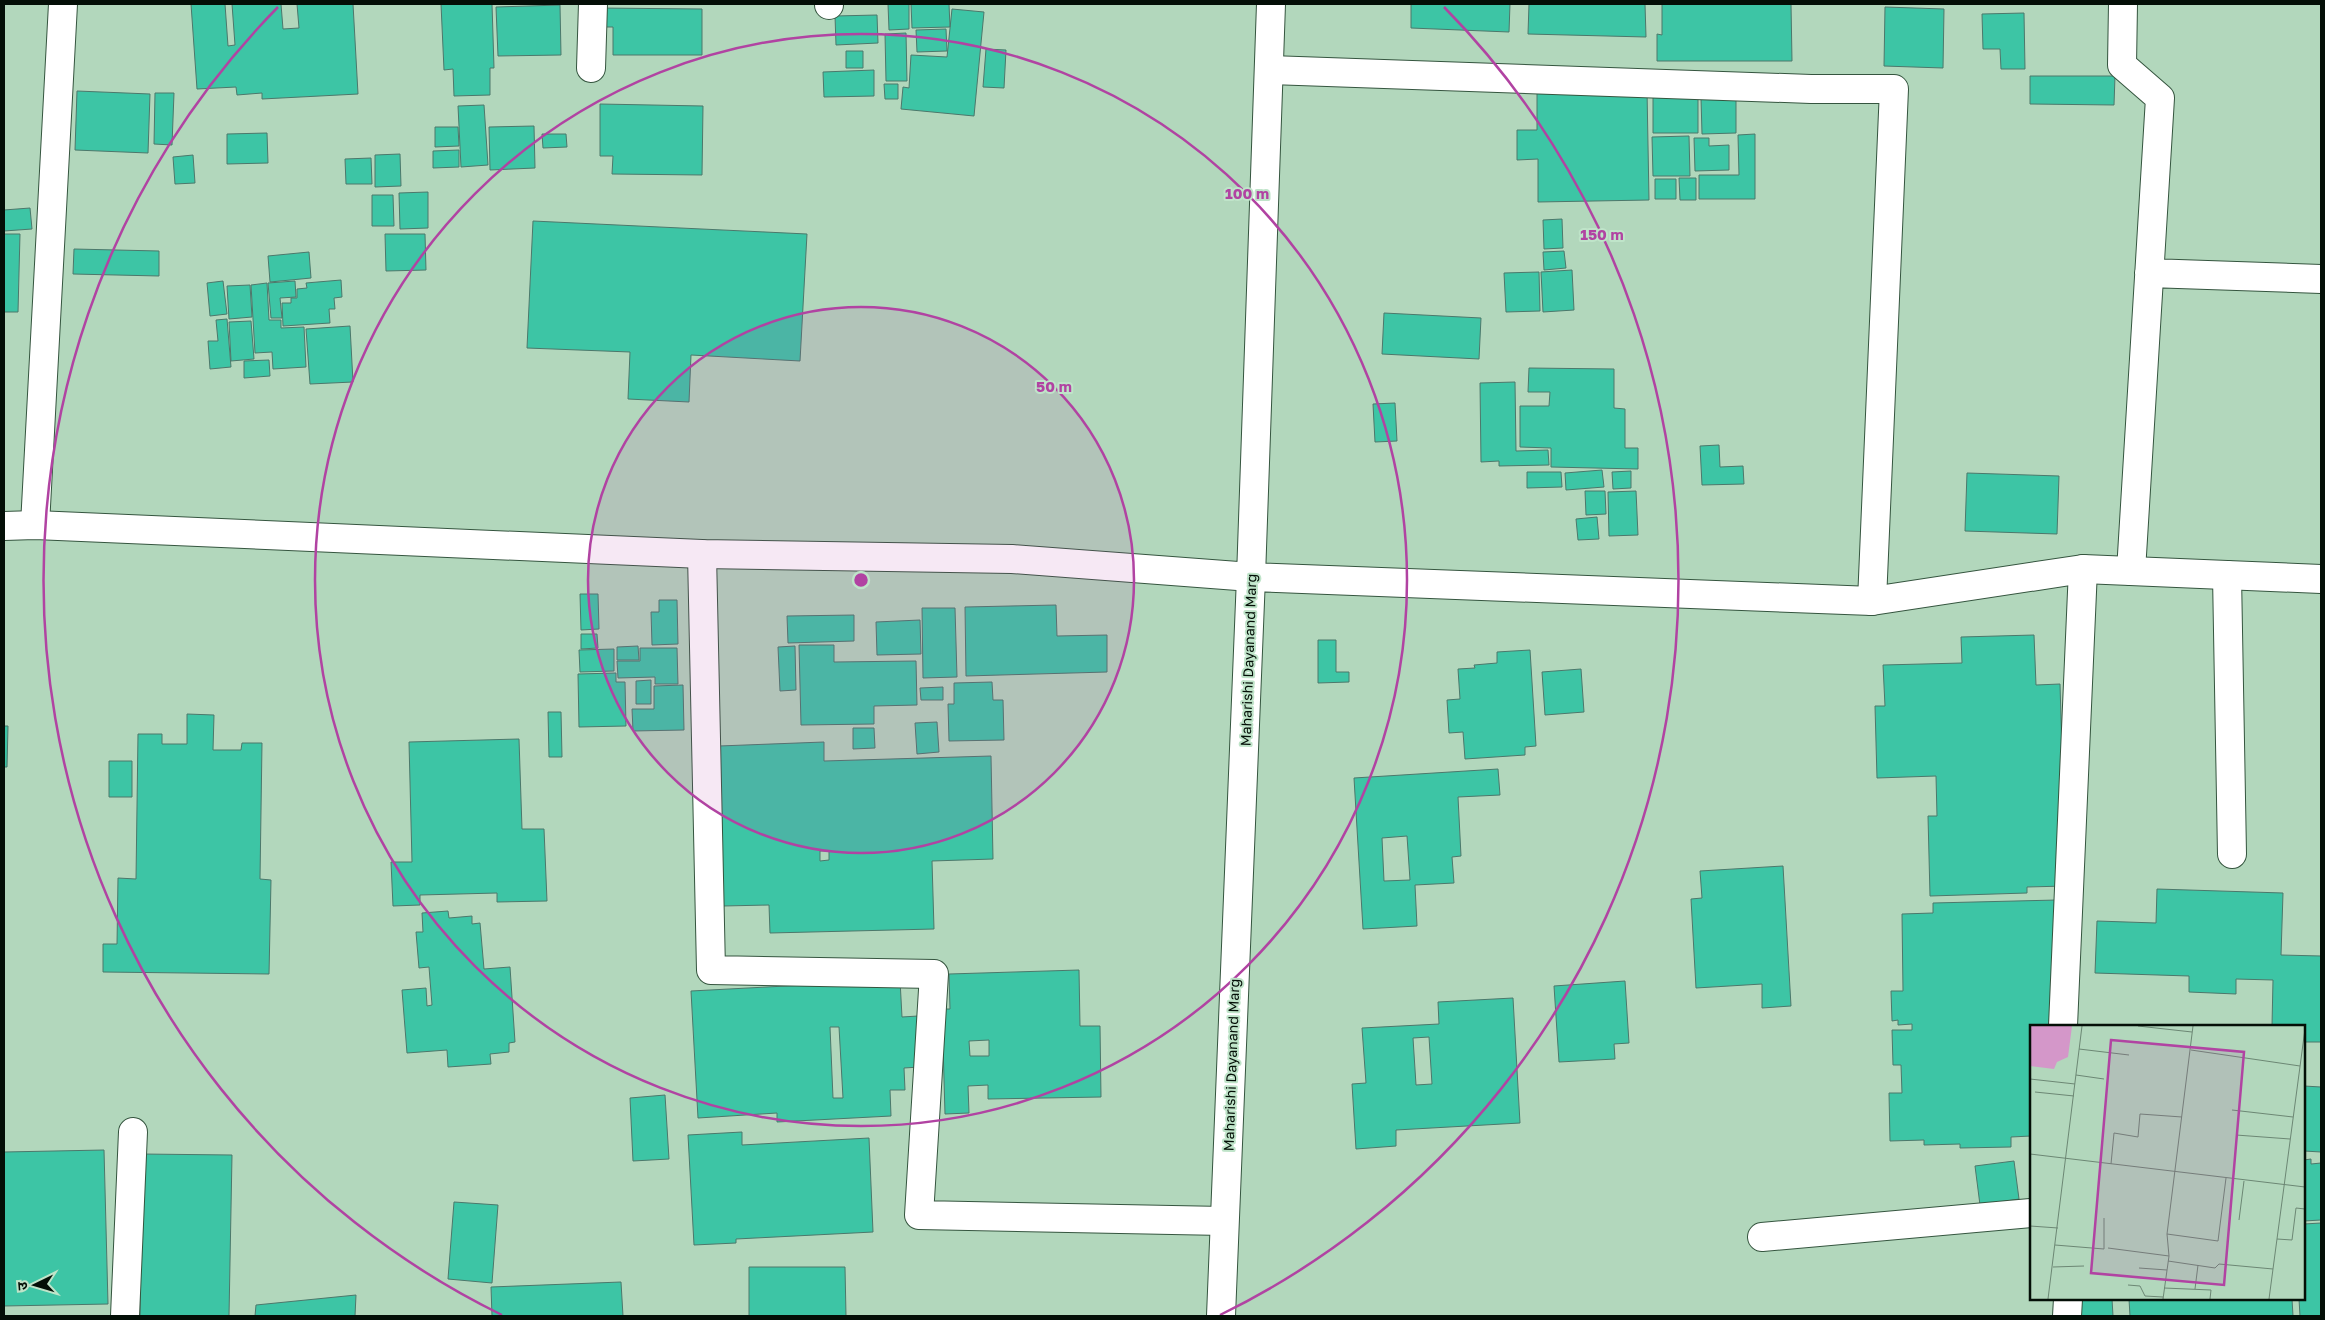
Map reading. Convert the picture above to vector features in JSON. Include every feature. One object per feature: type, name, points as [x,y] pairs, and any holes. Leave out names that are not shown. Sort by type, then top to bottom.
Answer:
[{"type":"street","points":[[34,524],[63,4]]},
{"type":"street","points":[[591,68],[593,4]]},
{"type":"street","name":"Maharishi Dayanand Marg","points":[[1221,1316],[1251,577],[1271,4]]},
{"type":"street","points":[[2123,4],[2122,65],[2160,98],[2131,571]]},
{"type":"street","points":[[1270,70],[1811,89],[1894,89],[1872,601]]},
{"type":"street","points":[[2150,273],[2321,279]]},
{"type":"street","points":[[4,526],[34,524],[702,554],[1012,559],[1251,577],[1872,601],[2083,569],[2321,579]]},
{"type":"street","points":[[702,554],[711,970],[934,974],[919,1215],[1224,1221]]},
{"type":"street","points":[[2063,1025],[2083,569]]},
{"type":"street","points":[[2228,575],[2232,854]]},
{"type":"street","points":[[125,1316],[133,1132]]},
{"type":"street","points":[[1762,1237],[2030,1213]]},
{"type":"street","points":[[2067,1316],[2068,1300]]},
{"type":"building","points":[[191,4],[225,4],[228,46],[235,45],[232,4],[281,4],[283,29],[299,28],[297,4],[353,4],[358,94],[262,99],[262,93],[237,95],[236,87],[197,89]]},
{"type":"building","points":[[441,4],[492,4],[494,68],[490,68],[490,95],[454,96],[453,69],[444,70]]},
{"type":"building","points":[[888,4],[909,4],[909,29],[889,30]]},
{"type":"building","points":[[911,4],[949,4],[950,27],[912,28]]},
{"type":"building","points":[[1411,4],[1510,4],[1509,32],[1411,28]]},
{"type":"building","points":[[1529,4],[1645,4],[1646,37],[1528,34]]},
{"type":"building","points":[[1662,4],[1791,4],[1792,61],[1657,61],[1657,34],[1662,35]]},
{"type":"building","points":[[560,5],[561,55],[498,56],[496,7]]},
{"type":"building","points":[[1885,7],[1944,9],[1943,68],[1884,66]]},
{"type":"building","points":[[598,8],[702,9],[702,55],[613,55],[613,27],[598,27]]},
{"type":"building","points":[[952,9],[984,12],[974,116],[901,109],[903,87],[909,88],[911,55],[947,57]]},
{"type":"building","points":[[2024,13],[2025,69],[2001,69],[2000,49],[1983,49],[1982,14]]},
{"type":"building","points":[[877,15],[878,43],[836,45],[835,16]]},
{"type":"building","points":[[946,29],[947,51],[917,52],[916,30]]},
{"type":"building","points":[[906,33],[907,81],[886,81],[885,34]]},
{"type":"building","points":[[986,49],[1006,50],[1004,88],[983,87]]},
{"type":"building","points":[[846,51],[863,51],[863,68],[846,68]]},
{"type":"building","points":[[874,70],[874,96],[824,97],[823,72]]},
{"type":"building","points":[[2030,76],[2115,76],[2114,105],[2030,104]]},
{"type":"building","points":[[884,84],[898,84],[898,99],[885,99]]},
{"type":"building","points":[[1647,90],[1649,200],[1538,202],[1538,159],[1517,160],[1517,130],[1537,130],[1537,91]]},
{"type":"building","points":[[77,91],[150,94],[148,153],[75,150]]},
{"type":"building","points":[[155,93],[174,93],[172,145],[154,144]]},
{"type":"building","points":[[1653,94],[1698,94],[1698,133],[1653,133]]},
{"type":"building","points":[[1701,98],[1736,98],[1736,133],[1702,134]]},
{"type":"building","points":[[600,104],[703,106],[702,175],[612,174],[613,156],[600,156]]},
{"type":"building","points":[[484,105],[488,165],[461,167],[458,106]]},
{"type":"building","points":[[534,126],[535,168],[490,170],[489,127]]},
{"type":"building","points":[[435,127],[458,127],[459,146],[435,147]]},
{"type":"building","points":[[267,133],[268,163],[227,164],[227,134]]},
{"type":"building","points":[[542,134],[566,134],[567,147],[543,148]]},
{"type":"building","points":[[1755,134],[1755,199],[1699,199],[1699,175],[1739,175],[1738,135]]},
{"type":"building","points":[[1689,136],[1690,176],[1653,176],[1652,137]]},
{"type":"building","points":[[1694,138],[1709,138],[1709,146],[1729,145],[1729,170],[1695,171]]},
{"type":"building","points":[[459,150],[459,167],[433,168],[433,151]]},
{"type":"building","points":[[400,154],[401,186],[375,187],[375,155]]},
{"type":"building","points":[[193,155],[195,183],[175,184],[173,157]]},
{"type":"building","points":[[371,158],[372,184],[346,184],[345,159]]},
{"type":"building","points":[[1679,178],[1696,178],[1696,200],[1680,200]]},
{"type":"building","points":[[1655,179],[1676,179],[1676,199],[1655,199]]},
{"type":"building","points":[[428,192],[428,228],[400,229],[399,193]]},
{"type":"building","points":[[372,195],[393,195],[394,226],[372,226]]},
{"type":"building","points":[[30,208],[32,229],[4,231],[4,210]]},
{"type":"building","points":[[1562,219],[1563,248],[1544,249],[1543,220]]},
{"type":"building","points":[[533,221],[807,234],[800,361],[691,355],[689,402],[628,399],[630,352],[527,348]]},
{"type":"building","points":[[4,234],[20,234],[18,312],[4,312]]},
{"type":"building","points":[[385,234],[425,234],[426,270],[386,271]]},
{"type":"building","points":[[74,249],[159,251],[159,276],[73,274]]},
{"type":"building","points":[[1564,251],[1566,268],[1544,270],[1543,252]]},
{"type":"building","points":[[309,252],[311,278],[270,282],[268,256]]},
{"type":"building","points":[[1572,270],[1574,310],[1543,312],[1541,272]]},
{"type":"building","points":[[1539,272],[1540,311],[1506,312],[1504,273]]},
{"type":"building","points":[[341,280],[342,297],[334,298],[335,309],[329,309],[330,323],[283,326],[282,303],[291,303],[291,298],[297,298],[297,289],[307,288],[306,283]]},
{"type":"building","points":[[223,281],[227,314],[210,316],[207,283]]},
{"type":"building","points":[[295,281],[296,297],[280,298],[282,318],[271,318],[268,283]]},
{"type":"building","points":[[267,283],[269,320],[281,320],[281,328],[304,327],[306,367],[273,369],[272,352],[255,353],[251,285]]},
{"type":"building","points":[[250,285],[252,317],[229,319],[227,286]]},
{"type":"building","points":[[1384,313],[1481,318],[1479,359],[1382,354]]},
{"type":"building","points":[[227,319],[231,367],[210,369],[208,341],[218,341],[216,320]]},
{"type":"building","points":[[251,321],[254,359],[231,361],[229,322]]},
{"type":"building","points":[[350,326],[353,382],[310,384],[306,329]]},
{"type":"building","points":[[269,360],[270,376],[244,378],[244,361]]},
{"type":"building","points":[[1529,368],[1614,369],[1614,408],[1625,409],[1625,448],[1638,448],[1638,469],[1551,467],[1551,448],[1520,447],[1520,406],[1549,406],[1550,392],[1528,392]]},
{"type":"building","points":[[1515,382],[1516,451],[1548,450],[1549,465],[1499,466],[1499,461],[1481,462],[1480,383]]},
{"type":"building","points":[[1395,403],[1397,441],[1375,442],[1373,404]]},
{"type":"building","points":[[1719,445],[1720,467],[1743,466],[1744,484],[1702,485],[1700,446]]},
{"type":"building","points":[[1602,470],[1604,487],[1566,490],[1565,473]]},
{"type":"building","points":[[1631,471],[1631,488],[1613,489],[1612,472]]},
{"type":"building","points":[[1527,472],[1561,472],[1562,487],[1527,488]]},
{"type":"building","points":[[1967,473],[2059,476],[2057,534],[1965,531]]},
{"type":"building","points":[[1585,491],[1605,491],[1606,514],[1586,515]]},
{"type":"building","points":[[1636,491],[1638,535],[1609,536],[1608,492]]},
{"type":"building","points":[[1597,517],[1599,539],[1578,540],[1576,519]]},
{"type":"building","points":[[580,594],[598,594],[599,629],[581,630]]},
{"type":"building","points":[[659,600],[677,600],[678,644],[652,645],[651,612],[659,612]]},
{"type":"building","points":[[1056,605],[1057,636],[1107,635],[1107,672],[966,676],[965,607]]},
{"type":"building","points":[[922,608],[955,608],[957,677],[923,678]]},
{"type":"building","points":[[854,615],[854,641],[788,643],[787,616]]},
{"type":"building","points":[[920,620],[921,654],[877,655],[876,622]]},
{"type":"building","points":[[581,634],[597,634],[598,648],[581,649]]},
{"type":"building","points":[[2034,635],[2036,685],[2060,684],[2066,886],[2027,887],[2027,893],[1930,896],[1928,816],[1937,816],[1936,776],[1877,778],[1875,706],[1885,706],[1883,665],[1962,663],[1961,637]]},
{"type":"building","points":[[1318,640],[1336,640],[1336,672],[1349,672],[1349,682],[1318,683]]},
{"type":"building","points":[[799,645],[834,645],[834,662],[916,661],[917,705],[874,706],[874,724],[801,725]]},
{"type":"building","points":[[638,646],[639,660],[617,660],[617,647]]},
{"type":"building","points":[[795,646],[796,690],[780,691],[778,647]]},
{"type":"building","points":[[640,648],[677,648],[678,684],[655,684],[655,677],[618,678],[617,661],[640,661]]},
{"type":"building","points":[[614,649],[614,671],[580,672],[579,650]]},
{"type":"building","points":[[1530,650],[1536,746],[1525,747],[1525,755],[1465,759],[1463,732],[1449,733],[1447,700],[1460,699],[1458,669],[1475,668],[1474,665],[1497,663],[1497,652]]},
{"type":"building","points":[[1581,669],[1584,712],[1545,715],[1542,672]]},
{"type":"building","points":[[616,673],[616,682],[625,682],[626,726],[579,727],[578,674]]},
{"type":"building","points":[[651,680],[651,704],[636,704],[636,681]]},
{"type":"building","points":[[992,682],[993,700],[1003,700],[1004,740],[949,741],[948,704],[954,704],[954,683]]},
{"type":"building","points":[[683,685],[684,730],[633,731],[632,709],[654,709],[654,686]]},
{"type":"building","points":[[943,687],[943,700],[921,700],[920,688]]},
{"type":"building","points":[[548,712],[561,712],[562,757],[549,757]]},
{"type":"building","points":[[187,714],[214,715],[213,750],[241,750],[242,743],[262,743],[260,879],[271,880],[269,974],[103,972],[103,944],[117,944],[118,878],[136,879],[138,734],[162,734],[162,744],[187,744]]},
{"type":"building","points":[[937,722],[939,752],[917,754],[915,723]]},
{"type":"building","points":[[4,726],[8,726],[7,767],[4,767]]},
{"type":"building","points":[[853,728],[874,728],[875,748],[853,749]]},
{"type":"building","points":[[519,739],[522,829],[544,829],[547,901],[497,902],[497,893],[420,895],[420,905],[393,906],[391,862],[412,862],[409,742]]},
{"type":"building","points":[[824,742],[824,761],[991,756],[993,859],[932,861],[934,929],[770,933],[769,905],[723,906],[719,746]],"holes":[[[820,851],[829,851],[829,860],[820,861]]]},
{"type":"building","points":[[109,761],[132,761],[132,797],[109,797]]},
{"type":"building","points":[[1498,769],[1500,795],[1458,797],[1461,856],[1452,857],[1454,883],[1415,885],[1417,926],[1363,929],[1354,778]],"holes":[[[1407,836],[1410,880],[1384,881],[1382,838]]]},
{"type":"building","points":[[1783,866],[1791,1006],[1762,1008],[1762,984],[1696,988],[1691,899],[1702,898],[1700,871]]},
{"type":"building","points":[[2157,889],[2283,893],[2281,955],[2321,956],[2321,1042],[2305,1042],[2305,1025],[2272,1025],[2273,980],[2236,979],[2236,994],[2189,992],[2189,976],[2095,973],[2097,921],[2156,923]]},
{"type":"building","points":[[2057,900],[2060,1020],[2049,1020],[2049,1025],[2030,1025],[2030,1136],[2011,1137],[2011,1147],[1960,1148],[1960,1144],[1924,1145],[1924,1140],[1890,1141],[1889,1093],[1902,1093],[1901,1065],[1893,1065],[1892,1030],[1912,1030],[1912,1024],[1898,1025],[1898,1020],[1892,1021],[1891,991],[1903,991],[1902,914],[1933,913],[1933,903]]},
{"type":"building","points":[[448,911],[449,918],[472,916],[472,924],[480,923],[484,969],[510,967],[515,1042],[509,1043],[509,1052],[490,1054],[491,1064],[448,1067],[447,1050],[407,1053],[402,990],[426,988],[427,1006],[432,1005],[429,967],[419,968],[416,932],[423,932],[422,913]]},
{"type":"building","points":[[1079,970],[1080,1026],[1100,1026],[1101,1097],[988,1099],[988,1085],[968,1086],[969,1113],[945,1114],[942,1009],[950,1009],[949,974]],"holes":[[[989,1040],[989,1056],[970,1056],[969,1041]]]},
{"type":"building","points":[[900,980],[902,1017],[918,1016],[920,1067],[904,1068],[905,1090],[890,1090],[891,1116],[777,1122],[777,1113],[698,1118],[691,991]],"holes":[[[830,1027],[839,1027],[843,1098],[833,1098]]]},
{"type":"building","points":[[1625,981],[1629,1043],[1614,1044],[1615,1059],[1559,1062],[1554,986]]},
{"type":"building","points":[[1513,998],[1520,1123],[1396,1130],[1396,1146],[1356,1149],[1352,1084],[1366,1083],[1362,1028],[1439,1024],[1438,1002]],"holes":[[[1429,1037],[1432,1084],[1416,1085],[1413,1038]]]},
{"type":"building","points":[[2305,1086],[2321,1087],[2321,1152],[2305,1151]]},
{"type":"building","points":[[665,1095],[669,1159],[633,1161],[630,1098]]},
{"type":"building","points":[[742,1132],[742,1145],[869,1138],[873,1232],[736,1239],[736,1243],[694,1245],[688,1135]]},
{"type":"building","points":[[104,1150],[108,1304],[4,1306],[4,1152]]},
{"type":"building","points":[[142,1154],[232,1155],[229,1316],[140,1316]]},
{"type":"building","points":[[2311,1159],[2311,1164],[2321,1163],[2321,1220],[2305,1221],[2305,1160]]},
{"type":"building","points":[[2014,1161],[2019,1199],[1980,1205],[1975,1166]]},
{"type":"building","points":[[454,1202],[498,1205],[492,1283],[448,1279]]},
{"type":"building","points":[[2321,1223],[2321,1316],[2300,1316],[2299,1300],[2305,1300],[2305,1224]]},
{"type":"building","points":[[749,1267],[845,1267],[846,1316],[749,1316]]},
{"type":"building","points":[[621,1282],[623,1316],[492,1316],[491,1287]]},
{"type":"building","points":[[356,1295],[355,1316],[255,1316],[256,1305]]},
{"type":"building","points":[[2080,1300],[2112,1300],[2113,1316],[2081,1316]]},
{"type":"building","points":[[2129,1300],[2292,1300],[2293,1316],[2130,1316]]}]
